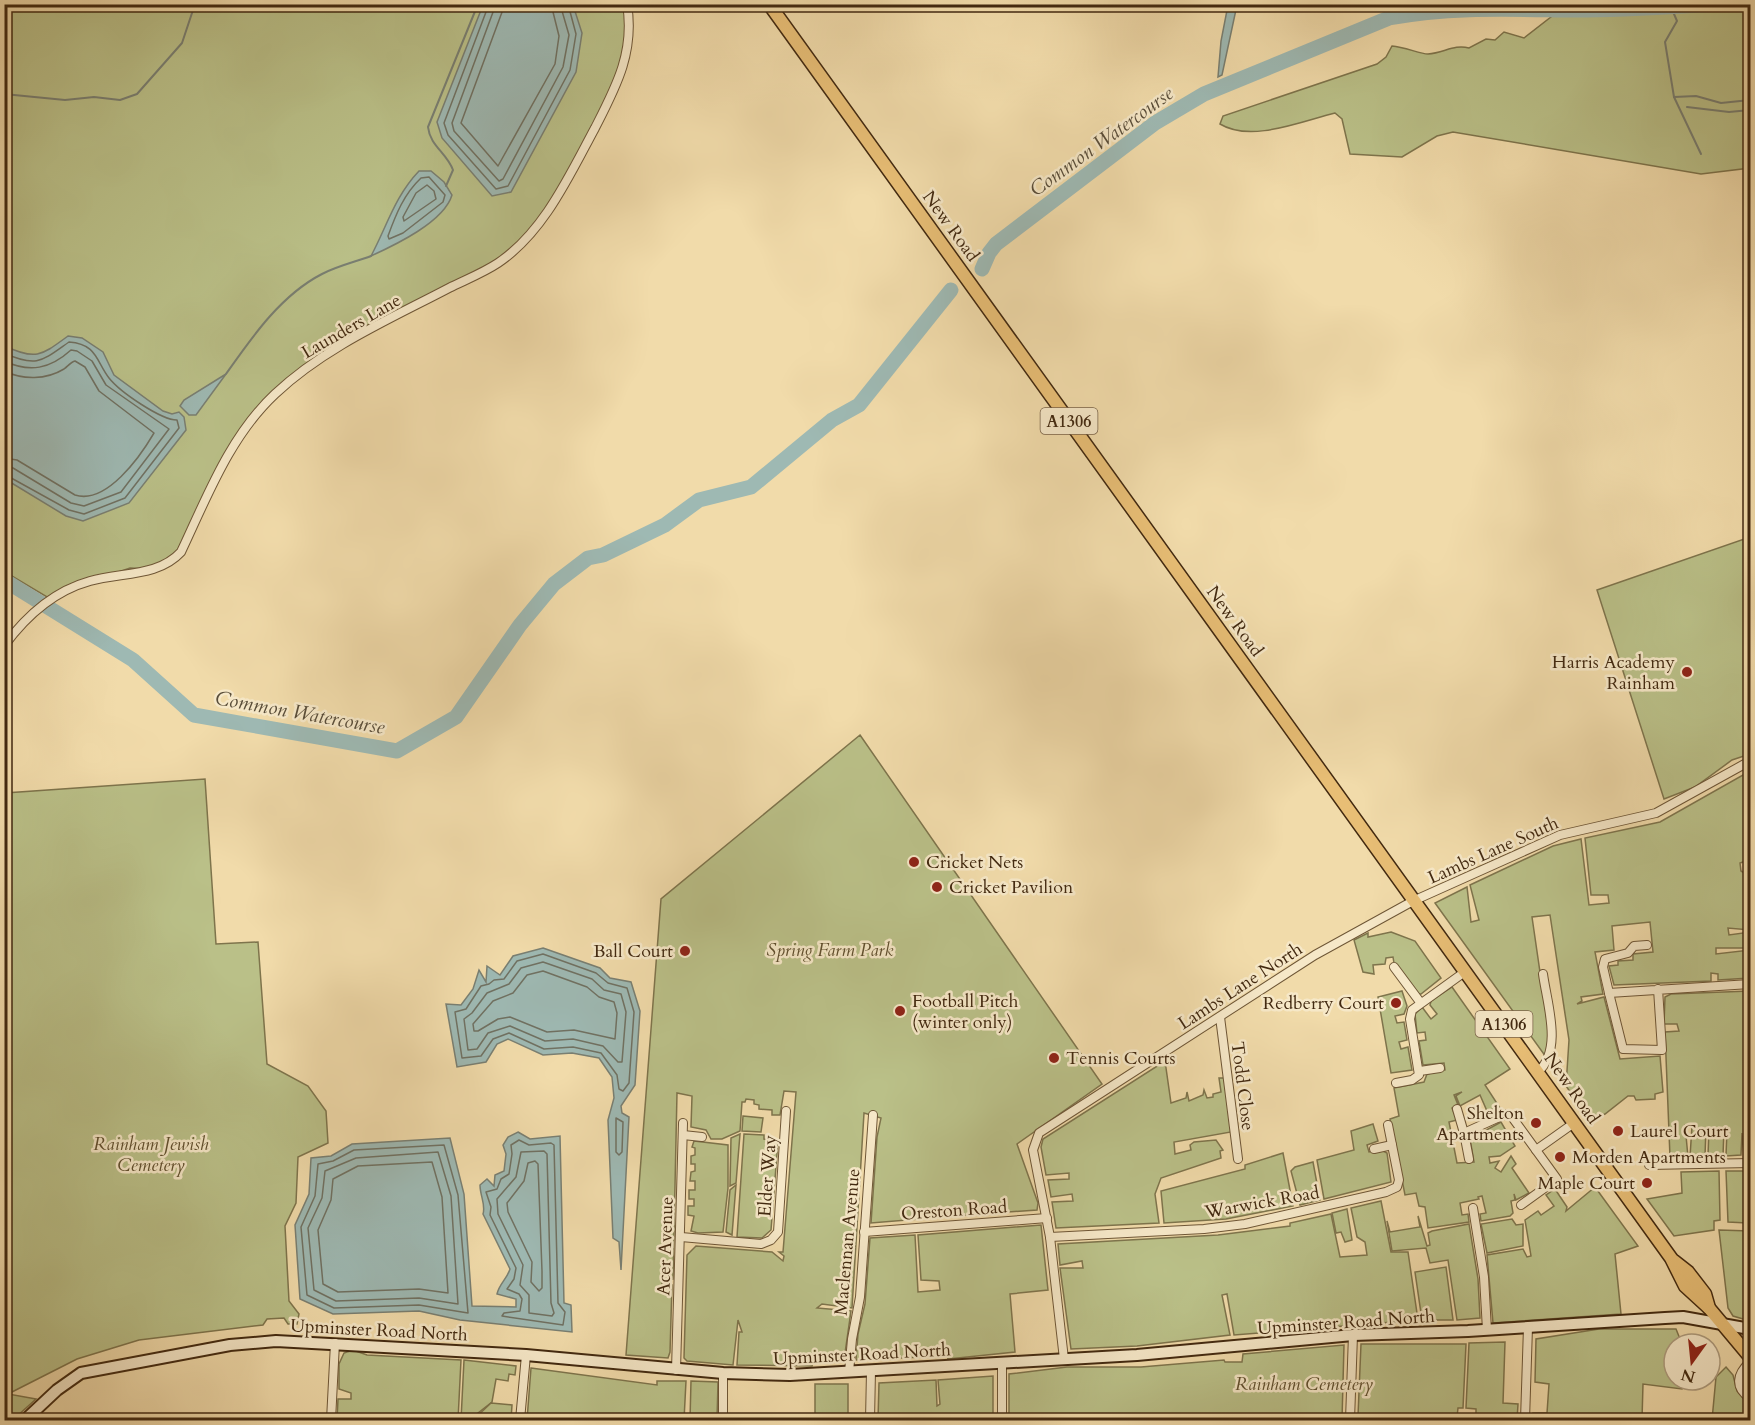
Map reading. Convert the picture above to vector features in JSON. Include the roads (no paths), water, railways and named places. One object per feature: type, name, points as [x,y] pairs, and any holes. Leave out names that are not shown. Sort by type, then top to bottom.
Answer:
[{"type":"main road","name":"New Road","points":[[769,4],[1413,901],[1466,970],[1671,1258],[1685,1286],[1709,1308],[1750,1357]]},
{"type":"street","name":"Launders Lane","points":[[4,646],[23,620],[69,587],[92,580],[154,569],[171,563],[181,552],[230,451],[252,420],[275,394],[320,358],[498,263],[526,238],[557,198],[614,92],[625,66],[630,46],[627,4]]},
{"type":"street","name":"Lambs Lane South","points":[[1413,901],[1560,835],[1656,813],[1750,761]]},
{"type":"street","name":"Lambs Lane North","points":[[1064,1359],[1050,1237],[1033,1150],[1039,1133],[1316,955],[1413,901]]},
{"type":"street","points":[[1647,945],[1634,946],[1628,953],[1615,955],[1603,963],[1623,1049],[1662,1050],[1658,990]]},
{"type":"street","points":[[1394,967],[1420,1002]]},
{"type":"street","points":[[1396,1083],[1417,1079],[1420,1071],[1410,1019],[1412,1010],[1466,970]]},
{"type":"street","points":[[1538,1072],[1548,1063],[1552,1042],[1543,974]]},
{"type":"street","points":[[1609,993],[1750,984]]},
{"type":"street","name":"Todd Close","points":[[1220,1017],[1238,1159]]},
{"type":"street","points":[[1420,1071],[1440,1068]]},
{"type":"street","points":[[1457,1109],[1469,1159]]},
{"type":"street","name":"Elder Way","points":[[681,1237],[761,1244],[771,1240],[778,1232],[786,1111]]},
{"type":"street","points":[[1464,1133],[1487,1125],[1506,1114],[1512,1117],[1557,1179],[1521,1205]]},
{"type":"street","name":"Maclennan Avenue","points":[[849,1372],[860,1297],[873,1115]]},
{"type":"street","name":"Acer Avenue","points":[[676,1370],[684,1123]]},
{"type":"street","points":[[1536,1150],[1574,1123]]},
{"type":"street","name":"Warwick Road","points":[[1050,1237],[1204,1229],[1245,1224],[1386,1192],[1397,1186],[1399,1180],[1388,1125]]},
{"type":"street","points":[[683,1136],[702,1137]]},
{"type":"street","points":[[1374,1149],[1392,1145]]},
{"type":"street","points":[[1649,1165],[1750,1163]]},
{"type":"street","points":[[1473,1208],[1484,1277],[1488,1330]]},
{"type":"street","name":"Oreston Road","points":[[864,1232],[1047,1218]]},
{"type":"street","name":"Upminster Road North","points":[[25,1420],[57,1390],[81,1373],[230,1345],[276,1341],[526,1355],[676,1370],[790,1375],[1064,1359],[1353,1335],[1528,1328],[1683,1317],[1750,1329]]},
{"type":"street","points":[[1525,1420],[1528,1328]]},
{"type":"street","points":[[1350,1420],[1353,1335]]},
{"type":"street","points":[[331,1420],[335,1343]]},
{"type":"street","points":[[520,1420],[526,1355]]},
{"type":"street","points":[[1750,1362],[1738,1375],[1738,1381],[1743,1392],[1750,1398]]},
{"type":"street","points":[[1002,1363],[1002,1420]]},
{"type":"street","points":[[870,1420],[871,1371]]},
{"type":"street","points":[[723,1373],[723,1420]]},
{"type":"water","points":[[483,5],[573,5],[582,33],[576,72],[511,192],[492,196],[442,138],[437,122]]},
{"type":"water","points":[[1228,5],[1237,5],[1222,75],[1218,77],[1221,41]]},
{"type":"water","points":[[419,171],[431,171],[444,182],[452,195],[447,205],[418,232],[371,256],[397,201]]},
{"type":"water","points":[[68,336],[82,338],[103,352],[114,375],[163,411],[172,414],[179,412],[184,417],[186,430],[129,503],[83,521],[66,516],[5,479],[5,346],[24,353],[38,354],[52,348]]},
{"type":"water","points":[[226,374],[196,415],[189,415],[180,406],[184,400]]},
{"type":"water","points":[[543,948],[600,968],[610,978],[631,982],[640,1011],[635,1085],[621,1106],[622,1113],[629,1117],[621,1270],[619,1242],[613,1238],[608,1120],[614,1098],[612,1077],[599,1058],[572,1053],[543,1055],[508,1039],[497,1044],[486,1062],[457,1067],[446,1004],[461,1005],[473,989],[479,970],[486,982],[487,966],[500,975],[513,956]]},
{"type":"water","points":[[518,1132],[530,1139],[560,1136],[564,1303],[571,1305],[572,1332],[460,1320],[419,1311],[333,1314],[300,1299],[295,1225],[309,1194],[311,1158],[331,1156],[352,1144],[450,1138],[464,1194],[472,1306],[516,1307],[516,1299],[497,1294],[510,1269],[483,1214],[480,1185],[487,1179],[494,1186],[495,1175],[504,1171],[506,1154],[503,1145],[508,1137]]},
{"type":"waterway","points":[[4,94],[65,100],[94,97],[120,100],[137,94],[182,43],[195,4]]},
{"type":"waterway","points":[[446,186],[453,170],[429,134],[428,127],[478,4]]},
{"type":"waterway","name":"Common Watercourse","points":[[982,269],[996,244],[1155,123],[1204,94],[1389,18],[1454,10],[1601,10],[1718,4]]},
{"type":"waterway","points":[[1671,7],[1677,21],[1665,42],[1674,97],[1701,154]]},
{"type":"waterway","points":[[1674,97],[1696,96],[1721,103],[1750,100]]},
{"type":"waterway","points":[[1687,107],[1729,112],[1750,110]]},
{"type":"waterway","points":[[226,374],[268,318],[293,293],[328,271],[371,256]]},
{"type":"waterway","name":"Common Watercourse","points":[[4,580],[133,660],[194,715],[397,751],[456,717],[520,625],[554,584],[588,558],[603,555],[665,525],[699,500],[751,487],[832,420],[859,405],[951,290]]},
{"type":"place","name":"Harris Academy Rainham","points":[[1687,672]]},
{"type":"place","name":"Cricket Nets","points":[[914,862]]},
{"type":"place","name":"Cricket Pavilion","points":[[937,887]]},
{"type":"place","name":"Ball Court","points":[[685,951]]},
{"type":"place","name":"Redberry Court","points":[[1396,1003]]},
{"type":"place","name":"Football Pitch (winter only)","points":[[900,1011]]},
{"type":"place","name":"Tennis Courts","points":[[1054,1058]]},
{"type":"place","name":"Shelton Apartments","points":[[1536,1123]]},
{"type":"place","name":"Laurel Court","points":[[1618,1131]]},
{"type":"place","name":"Morden Apartments","points":[[1560,1157]]},
{"type":"place","name":"Maple Court","points":[[1647,1183]]},
{"type":"park label","name":"Spring Farm Park","points":[[830,950]]},
{"type":"park label","name":"Rainham Jewish Cemetery","points":[[151,1154]]},
{"type":"park label","name":"Rainham Cemetery","points":[[1304,1384]]}]
